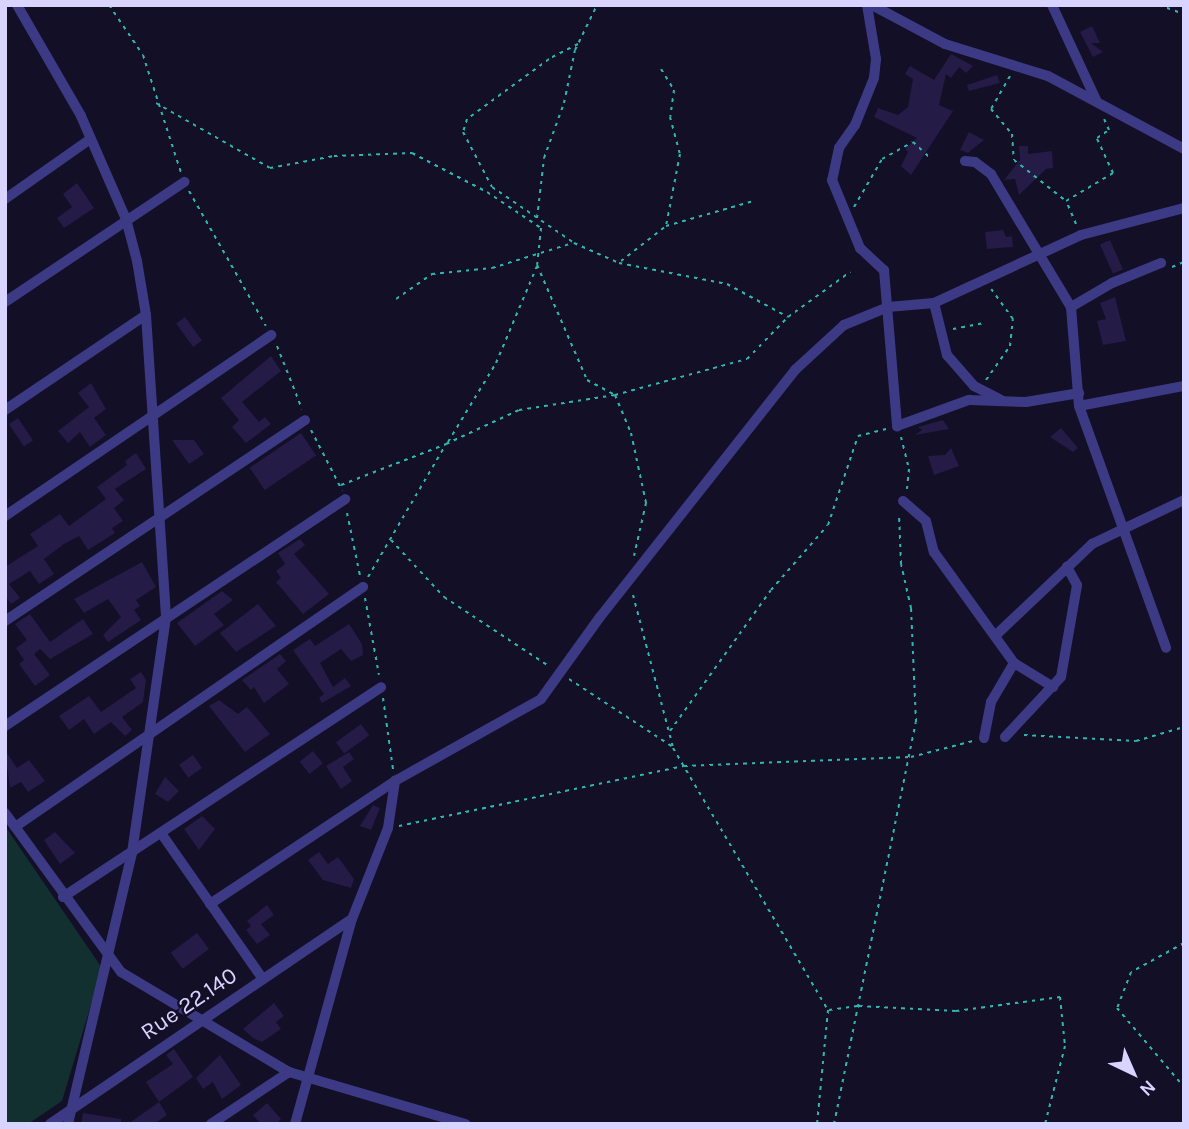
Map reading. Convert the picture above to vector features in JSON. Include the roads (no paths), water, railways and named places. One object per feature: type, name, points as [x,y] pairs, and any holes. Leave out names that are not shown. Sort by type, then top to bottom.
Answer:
[{"type":"street","points":[[17,5],[66,84],[126,219],[146,316],[162,515],[166,617],[132,853],[109,961],[68,1124]]},
{"type":"street","points":[[870,5],[945,44],[1016,65],[1097,102],[1184,149]]},
{"type":"street","points":[[870,5],[876,59],[874,78],[855,125],[839,148],[832,180],[860,248],[884,270],[897,426],[968,400],[1006,403],[1079,394]]},
{"type":"street","points":[[1052,5],[1097,102]]},
{"type":"street","points":[[5,199],[89,140]]},
{"type":"street","points":[[965,161],[975,162],[991,174],[1070,307],[1079,406],[1121,531],[1166,648]]},
{"type":"street","points":[[5,302],[126,219],[184,183]]},
{"type":"street","points":[[211,904],[395,781],[533,706],[560,674],[629,579],[795,370],[844,325],[888,307],[934,303],[1080,235],[1184,208]]},
{"type":"street","points":[[1070,307],[1112,283],[1161,263]]},
{"type":"street","points":[[934,303],[941,343],[979,389],[1006,403]]},
{"type":"street","points":[[5,410],[146,316]]},
{"type":"street","points":[[5,516],[154,412],[271,335]]},
{"type":"street","points":[[1079,406],[1184,386]]},
{"type":"street","points":[[5,621],[305,421]]},
{"type":"street","points":[[5,726],[345,499]]},
{"type":"street","points":[[903,500],[926,521],[934,552],[1014,663],[1053,687]]},
{"type":"street","points":[[995,636],[1092,544],[1184,500]]},
{"type":"street","points":[[1004,737],[1053,687],[1061,674],[1077,584],[1067,567]]},
{"type":"street","points":[[15,827],[363,587]]},
{"type":"street","points":[[984,738],[991,702],[1014,663]]},
{"type":"street","points":[[63,897],[382,687]]},
{"type":"street","points":[[295,1124],[310,1079],[352,919],[388,828],[395,781]]},
{"type":"street","points":[[5,813],[109,961],[199,1022],[289,1072],[467,1124]]},
{"type":"street","points":[[161,833],[263,979]]},
{"type":"street","name":"Rue 22.140","points":[[50,1124],[352,919]]},
{"type":"street","points":[[212,1124],[289,1072]]}]
